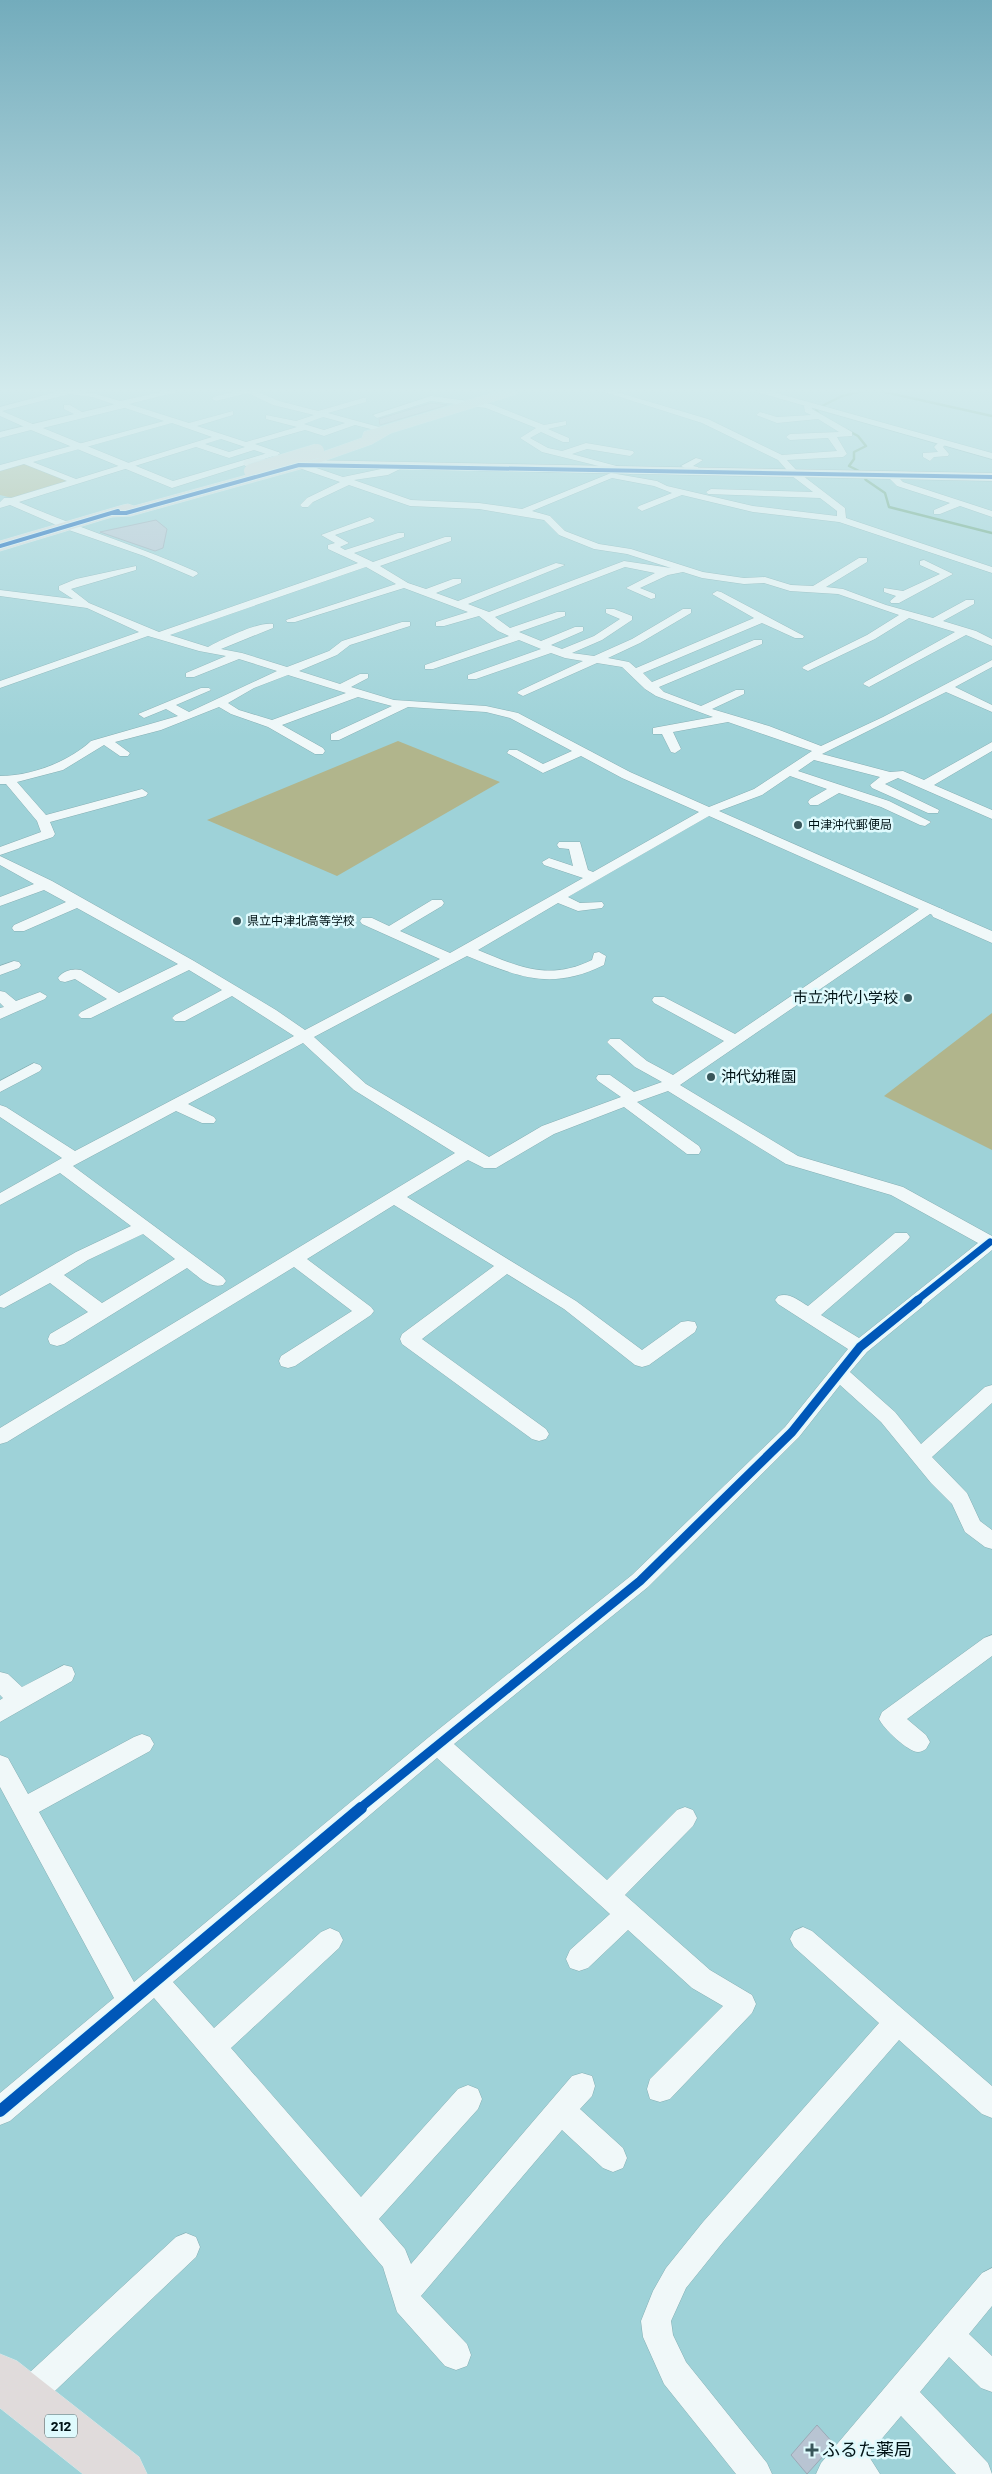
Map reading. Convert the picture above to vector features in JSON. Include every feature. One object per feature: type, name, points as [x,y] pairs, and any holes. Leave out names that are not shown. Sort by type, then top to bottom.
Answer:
[{"type":"highway","points":[[66,526],[122,506]]},
{"type":"highway","points":[[0,546],[131,506]]},
{"type":"highway","points":[[111,513],[126,513],[150,506]]},
{"type":"highway","name":"212","points":[[13,2388],[122,2474]]},
{"type":"street","points":[[23,506],[66,526],[148,554],[192,574]]},
{"type":"street","points":[[472,506],[523,512],[547,518],[562,533],[597,547],[628,551],[704,575],[744,581],[765,580],[790,588],[839,591],[884,608],[976,635],[992,643]]},
{"type":"street","points":[[523,512],[536,506]]},
{"type":"street","points":[[741,506],[841,519],[848,523],[992,570]]},
{"type":"street","points":[[837,506],[842,510],[841,519]]},
{"type":"street","points":[[936,512],[951,506]]},
{"type":"street","points":[[970,506],[978,509],[982,508],[990,516]]},
{"type":"street","points":[[470,516],[482,507]]},
{"type":"street","points":[[370,520],[326,535],[344,542],[331,547],[369,564],[400,583],[483,614],[502,629],[563,654],[625,664],[649,687],[660,694],[701,710],[765,729],[817,753],[890,776]]},
{"type":"street","points":[[345,553],[401,535]]},
{"type":"street","points":[[416,537],[434,544]]},
{"type":"street","points":[[160,635],[448,539]]},
{"type":"street","points":[[367,545],[397,557]]},
{"type":"street","points":[[884,608],[904,595],[948,574],[924,563]]},
{"type":"street","points":[[457,605],[560,565]]},
{"type":"street","points":[[440,624],[483,614],[622,565],[665,572],[687,569]]},
{"type":"street","points":[[814,590],[861,565]]},
{"type":"street","points":[[132,568],[80,581],[63,588],[90,606],[148,632],[210,650],[238,655],[358,693],[394,703],[497,711],[522,719],[583,750],[626,775],[992,938]]},
{"type":"street","points":[[651,596],[631,588],[665,572]]},
{"type":"street","points":[[685,583],[704,575]]},
{"type":"street","points":[[909,578],[928,584]]},
{"type":"street","points":[[426,593],[457,581]]},
{"type":"street","points":[[295,617],[400,583]]},
{"type":"street","points":[[888,590],[904,595]]},
{"type":"street","points":[[0,594],[67,601],[90,606]]},
{"type":"street","points":[[718,594],[792,635]]},
{"type":"street","points":[[934,622],[970,602]]},
{"type":"street","points":[[563,654],[598,638],[628,618],[610,611]]},
{"type":"street","points":[[497,711],[524,690],[598,660],[688,611]]},
{"type":"street","points":[[429,667],[561,614]]},
{"type":"street","points":[[808,668],[871,637],[907,615]]},
{"type":"street","points":[[634,673],[762,619]]},
{"type":"street","points":[[0,851],[48,834],[43,820],[5,780],[66,763],[85,753],[95,744],[157,727],[188,716],[220,703],[250,686],[333,652],[346,643],[406,624]]},
{"type":"street","points":[[210,650],[229,640],[264,627],[276,638]]},
{"type":"street","points":[[976,635],[992,627]]},
{"type":"street","points":[[472,677],[546,647],[578,629]]},
{"type":"street","points":[[869,684],[964,631]]},
{"type":"street","points":[[0,685],[148,632]]},
{"type":"street","points":[[649,687],[758,642]]},
{"type":"street","points":[[655,650],[673,656]]},
{"type":"street","points":[[190,675],[238,655]]},
{"type":"street","points":[[0,1200],[175,1104],[451,959],[558,898],[589,875],[709,811],[758,792],[817,753],[887,719],[992,663]]},
{"type":"street","points":[[342,688],[364,676]]},
{"type":"street","points":[[947,688],[992,709]]},
{"type":"street","points":[[144,714],[205,690]]},
{"type":"street","points":[[701,710],[740,692]]},
{"type":"street","points":[[272,724],[358,693]]},
{"type":"street","points":[[220,703],[234,712],[272,724],[319,751]]},
{"type":"street","points":[[334,737],[407,704]]},
{"type":"street","points":[[167,705],[188,716]]},
{"type":"street","points":[[675,749],[662,731],[727,718]]},
{"type":"street","points":[[105,741],[124,753]]},
{"type":"street","points":[[923,786],[992,746]]},
{"type":"street","points":[[513,753],[543,769],[583,750]]},
{"type":"street","points":[[66,763],[79,774]]},
{"type":"street","points":[[788,772],[885,804],[925,822]]},
{"type":"street","points":[[932,810],[876,784],[890,776],[899,774],[992,815]]},
{"type":"street","points":[[814,802],[838,788]]},
{"type":"street","points":[[43,820],[142,793]]},
{"type":"street","points":[[564,845],[575,845],[589,875]]},
{"type":"street","points":[[0,860],[47,884],[233,990],[304,1036],[360,1087],[490,1164],[548,1130],[671,1083],[934,911]]},
{"type":"street","points":[[549,862],[589,875]]},
{"type":"street","points":[[0,902],[47,884]]},
{"type":"street","points":[[558,898],[578,907],[597,905]]},
{"type":"street","points":[[20,928],[78,902]]},
{"type":"street","points":[[390,931],[437,903]]},
{"type":"street","points":[[367,921],[451,959]]},
{"type":"street","points":[[466,950],[536,976],[581,973],[599,962],[599,956]]},
{"type":"street","points":[[86,1015],[189,964]]},
{"type":"street","points":[[64,978],[76,973],[118,999]]},
{"type":"street","points":[[180,1018],[233,990]]},
{"type":"street","points":[[0,995],[14,1008]]},
{"type":"street","points":[[0,1014],[40,996]]},
{"type":"street","points":[[659,1000],[735,1040]]},
{"type":"street","points":[[0,2111],[437,1744],[640,1581],[792,1432],[860,1347],[991,1242],[898,1191],[792,1160],[641,1064],[615,1042]]},
{"type":"street","points":[[0,1086],[34,1068]]},
{"type":"street","points":[[604,1078],[628,1100],[693,1150]]},
{"type":"street","points":[[175,1104],[208,1120]]},
{"type":"street","points":[[0,1110],[68,1162],[144,1227],[217,1281]]},
{"type":"street","points":[[0,1437],[467,1152]]},
{"type":"street","points":[[394,1197],[570,1305],[642,1360],[688,1327]]},
{"type":"street","points":[[4,1302],[82,1256],[144,1227]]},
{"type":"street","points":[[808,1315],[901,1237]]},
{"type":"street","points":[[288,1361],[364,1310],[294,1258]]},
{"type":"street","points":[[57,1339],[188,1260]]},
{"type":"street","points":[[507,1265],[409,1339],[539,1434]]},
{"type":"street","points":[[51,1274],[101,1312]]},
{"type":"street","points":[[784,1300],[860,1347]]},
{"type":"street","points":[[839,1373],[888,1417],[938,1478],[960,1499],[972,1526],[992,1541]]},
{"type":"street","points":[[921,1456],[992,1392]]},
{"type":"street","points":[[918,1742],[890,1719],[992,1644]]},
{"type":"street","points":[[0,1712],[64,1674]]},
{"type":"street","points":[[0,1681],[20,1700]]},
{"type":"street","points":[[24,1808],[142,1744]]},
{"type":"street","points":[[437,1744],[701,1979],[743,2004],[660,2089]]},
{"type":"street","points":[[0,1765],[130,2001]]},
{"type":"street","points":[[608,1896],[685,1818]]},
{"type":"street","points":[[579,1959],[628,1914]]},
{"type":"street","points":[[803,1939],[992,2104]]},
{"type":"street","points":[[213,2047],[330,1940]]},
{"type":"street","points":[[155,1980],[396,2259],[407,2302],[456,2355]]},
{"type":"street","points":[[756,2474],[675,2373],[658,2337],[656,2321],[663,2301],[676,2278],[713,2232],[898,2021]]},
{"type":"street","points":[[404,2293],[582,2086]]},
{"type":"street","points":[[361,2218],[468,2099]]},
{"type":"street","points":[[561,2110],[613,2158]]},
{"type":"street","points":[[13,2388],[186,2247]]},
{"type":"street","points":[[848,2468],[900,2393],[992,2283]]},
{"type":"street","points":[[948,2335],[992,2377]]},
{"type":"street","points":[[900,2393],[977,2474]]},
{"type":"green space","points":[[398,741],[500,782],[337,876],[207,820]]},
{"type":"green space","points":[[992,1013],[992,1150],[884,1096]]},
{"type":"building","points":[[156,520],[167,529],[163,548],[155,551],[100,532]]},
{"type":"building","name":"ふるた薬局","points":[[817,2425],[834,2444],[807,2474],[791,2455]]},
{"type":"waterway","points":[[889,506],[992,533]]},
{"type":"cycle path","points":[[111,513],[126,513],[150,506]]},
{"type":"cycle path","points":[[0,546],[118,511]]},
{"type":"cycle path","points":[[0,2111],[437,1744],[640,1581],[792,1432],[860,1347],[990,1242]]},
{"type":"place","name":"中津沖代郵便局","points":[[798,825]]},
{"type":"place","name":"県立中津北高等学校","points":[[237,921]]},
{"type":"place","name":"市立沖代小学校","points":[[908,998]]},
{"type":"place","name":"沖代幼稚園","points":[[711,1077]]},
{"type":"place","name":"ふるた薬局","points":[[812,2450]]}]
